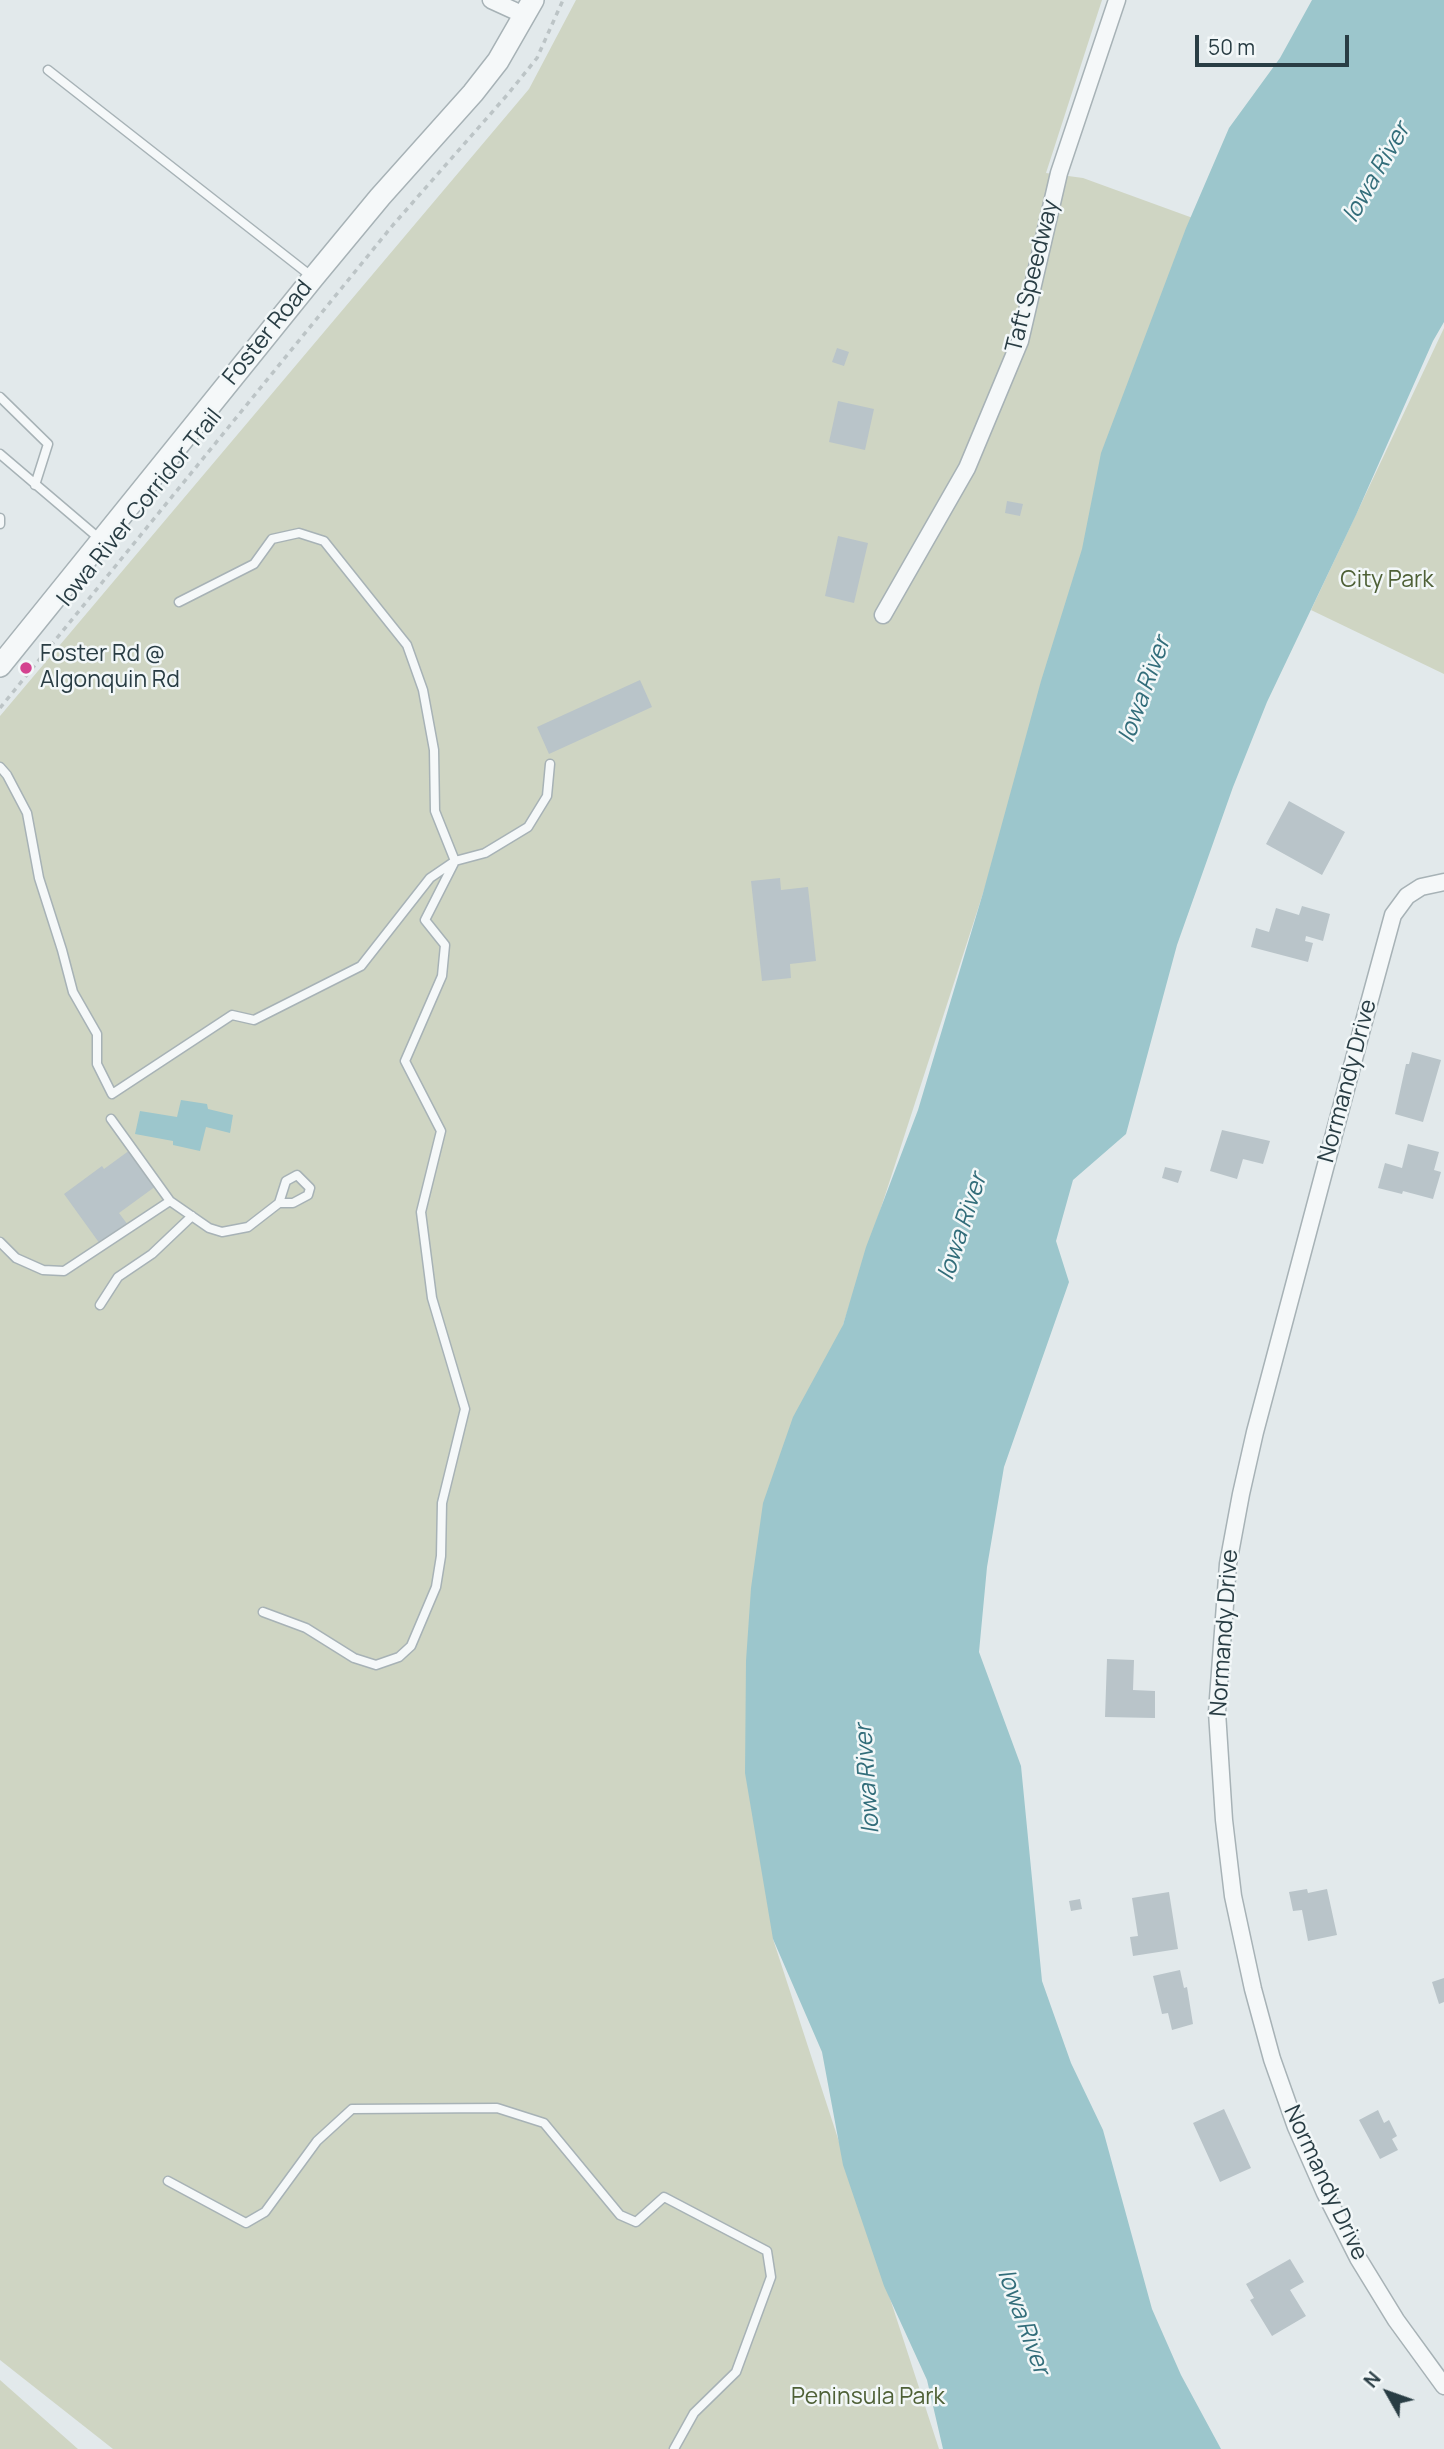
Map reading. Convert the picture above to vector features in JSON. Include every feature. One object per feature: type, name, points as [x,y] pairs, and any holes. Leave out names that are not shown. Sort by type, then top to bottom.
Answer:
[{"type":"street","points":[[491,0],[530,8]]},
{"type":"street","name":"Taft Speedway","points":[[883,615],[967,468],[1020,341],[1059,173],[1117,0]]},
{"type":"street","name":"Foster Road","points":[[0,666],[313,278],[380,197],[473,93],[498,61],[530,8]]},
{"type":"street","name":"Normandy Drive","points":[[1444,882],[1421,887],[1407,896],[1393,915],[1255,1432],[1241,1494],[1228,1564],[1217,1712],[1224,1820],[1233,1896],[1253,1989],[1272,2059],[1325,2193],[1358,2258],[1396,2320],[1444,2386]]},
{"type":"lane","points":[[48,70],[313,278]]},
{"type":"lane","points":[[0,397],[48,444],[35,485]]},
{"type":"lane","points":[[0,454],[101,540]]},
{"type":"lane","points":[[0,518],[0,524]]},
{"type":"lane","points":[[179,602],[254,564],[272,539],[299,533],[324,541],[407,645],[423,690],[434,750],[435,811],[455,861],[425,920],[445,945],[442,976],[405,1061],[441,1131],[421,1212],[432,1298],[465,1409],[442,1503],[441,1556],[436,1587],[411,1646],[399,1657],[376,1665],[354,1658],[306,1628],[263,1612]]},
{"type":"lane","points":[[0,767],[27,813],[39,877],[73,992],[97,1034],[97,1063],[112,1094],[232,1015],[254,1020],[360,966],[430,878],[455,861],[485,853],[527,827],[547,796],[551,764]]},
{"type":"lane","points":[[111,1119],[170,1201],[209,1228],[222,1232],[247,1227],[279,1203]]},
{"type":"lane","points":[[0,1242],[16,1258],[43,1270],[64,1271],[170,1201]]},
{"type":"lane","points":[[100,1305],[118,1277],[152,1254],[192,1216]]},
{"type":"lane","points":[[168,2181],[246,2223],[265,2212],[317,2141],[352,2109],[497,2108],[544,2123],[620,2215],[636,2222],[664,2197],[767,2251],[771,2277],[736,2372],[694,2413],[674,2449]]},
{"type":"path","name":"Iowa River Corridor Trail","points":[[0,708],[393,225],[516,85],[537,58],[563,0]]},
{"type":"green space","name":"Peninsula Park","points":[[576,0],[1102,0],[1046,173],[1083,178],[1201,221],[843,1325],[773,1939],[939,2449],[113,2449],[0,2360],[0,716],[529,89]]},
{"type":"green space","name":"City Park","points":[[1444,328],[1444,674],[1311,610]]},
{"type":"green space","points":[[0,2380],[78,2449],[0,2449]]},
{"type":"water","name":"Iowa River","points":[[1312,0],[1444,0],[1444,322],[1267,702],[1233,787],[1177,945],[1126,1134],[1073,1180],[1056,1241],[1069,1282],[1004,1467],[987,1567],[979,1652],[1021,1766],[1042,1981],[1071,2063],[1103,2130],[1152,2309],[1181,2375],[1221,2449],[943,2449],[927,2380],[884,2286],[843,2165],[822,2052],[773,1939],[745,1773],[746,1661],[751,1588],[763,1503],[793,1417],[843,1325],[866,1247],[918,1110],[983,893],[1041,681],[1082,549],[1101,453],[1186,228],[1229,128],[1280,58]]},
{"type":"water","points":[[181,1100],[207,1104],[208,1109],[233,1115],[230,1133],[206,1127],[200,1151],[173,1145],[173,1141],[135,1134],[140,1111],[177,1117]]},
{"type":"building","points":[[837,348],[849,352],[844,366],[832,362]]},
{"type":"building","points":[[838,401],[874,409],[865,450],[829,442]]},
{"type":"building","points":[[1007,501],[1023,504],[1020,516],[1005,513]]},
{"type":"building","points":[[838,536],[868,543],[854,603],[825,596]]},
{"type":"building","points":[[640,680],[652,707],[549,754],[537,727]]},
{"type":"building","points":[[1289,801],[1345,832],[1322,875],[1266,844]]},
{"type":"building","points":[[780,878],[781,890],[808,887],[816,961],[790,964],[791,978],[762,981],[751,881]]},
{"type":"building","points":[[1302,906],[1330,914],[1323,941],[1306,936],[1305,941],[1313,943],[1308,962],[1251,947],[1256,928],[1269,932],[1276,908],[1299,915]]},
{"type":"building","points":[[1412,1052],[1441,1060],[1423,1122],[1395,1114],[1406,1064],[1409,1064]]},
{"type":"building","points":[[1222,1130],[1270,1141],[1263,1164],[1243,1159],[1237,1179],[1210,1171]]},
{"type":"building","points":[[1408,1144],[1439,1152],[1434,1170],[1441,1172],[1433,1199],[1378,1188],[1385,1163],[1402,1168]]},
{"type":"building","points":[[130,1150],[156,1186],[119,1213],[128,1225],[100,1244],[64,1194],[102,1166],[104,1169]]},
{"type":"building","points":[[1165,1167],[1182,1171],[1178,1183],[1162,1178]]},
{"type":"building","points":[[1107,1659],[1134,1660],[1133,1690],[1155,1691],[1155,1718],[1105,1717]]},
{"type":"building","points":[[1307,1889],[1308,1893],[1327,1889],[1337,1935],[1308,1941],[1302,1910],[1293,1911],[1289,1892]]},
{"type":"building","points":[[1169,1892],[1178,1949],[1133,1956],[1130,1937],[1138,1936],[1132,1898]]},
{"type":"building","points":[[1080,1899],[1082,1909],[1071,1911],[1069,1901]]},
{"type":"building","points":[[1180,1970],[1184,1988],[1187,1987],[1193,2024],[1172,2030],[1168,2013],[1162,2014],[1153,1976]]},
{"type":"building","points":[[1444,1978],[1444,2002],[1439,2004],[1432,1982]]},
{"type":"building","points":[[1224,2109],[1251,2168],[1220,2182],[1193,2123]]},
{"type":"building","points":[[1378,2110],[1384,2123],[1389,2120],[1397,2136],[1392,2139],[1398,2150],[1380,2159],[1359,2120]]},
{"type":"building","points":[[1290,2259],[1304,2282],[1290,2290],[1306,2316],[1272,2336],[1250,2300],[1254,2298],[1246,2284]]},
{"type":"place","name":"Foster Rd @ Algonquin Rd","points":[[26,668]]}]
